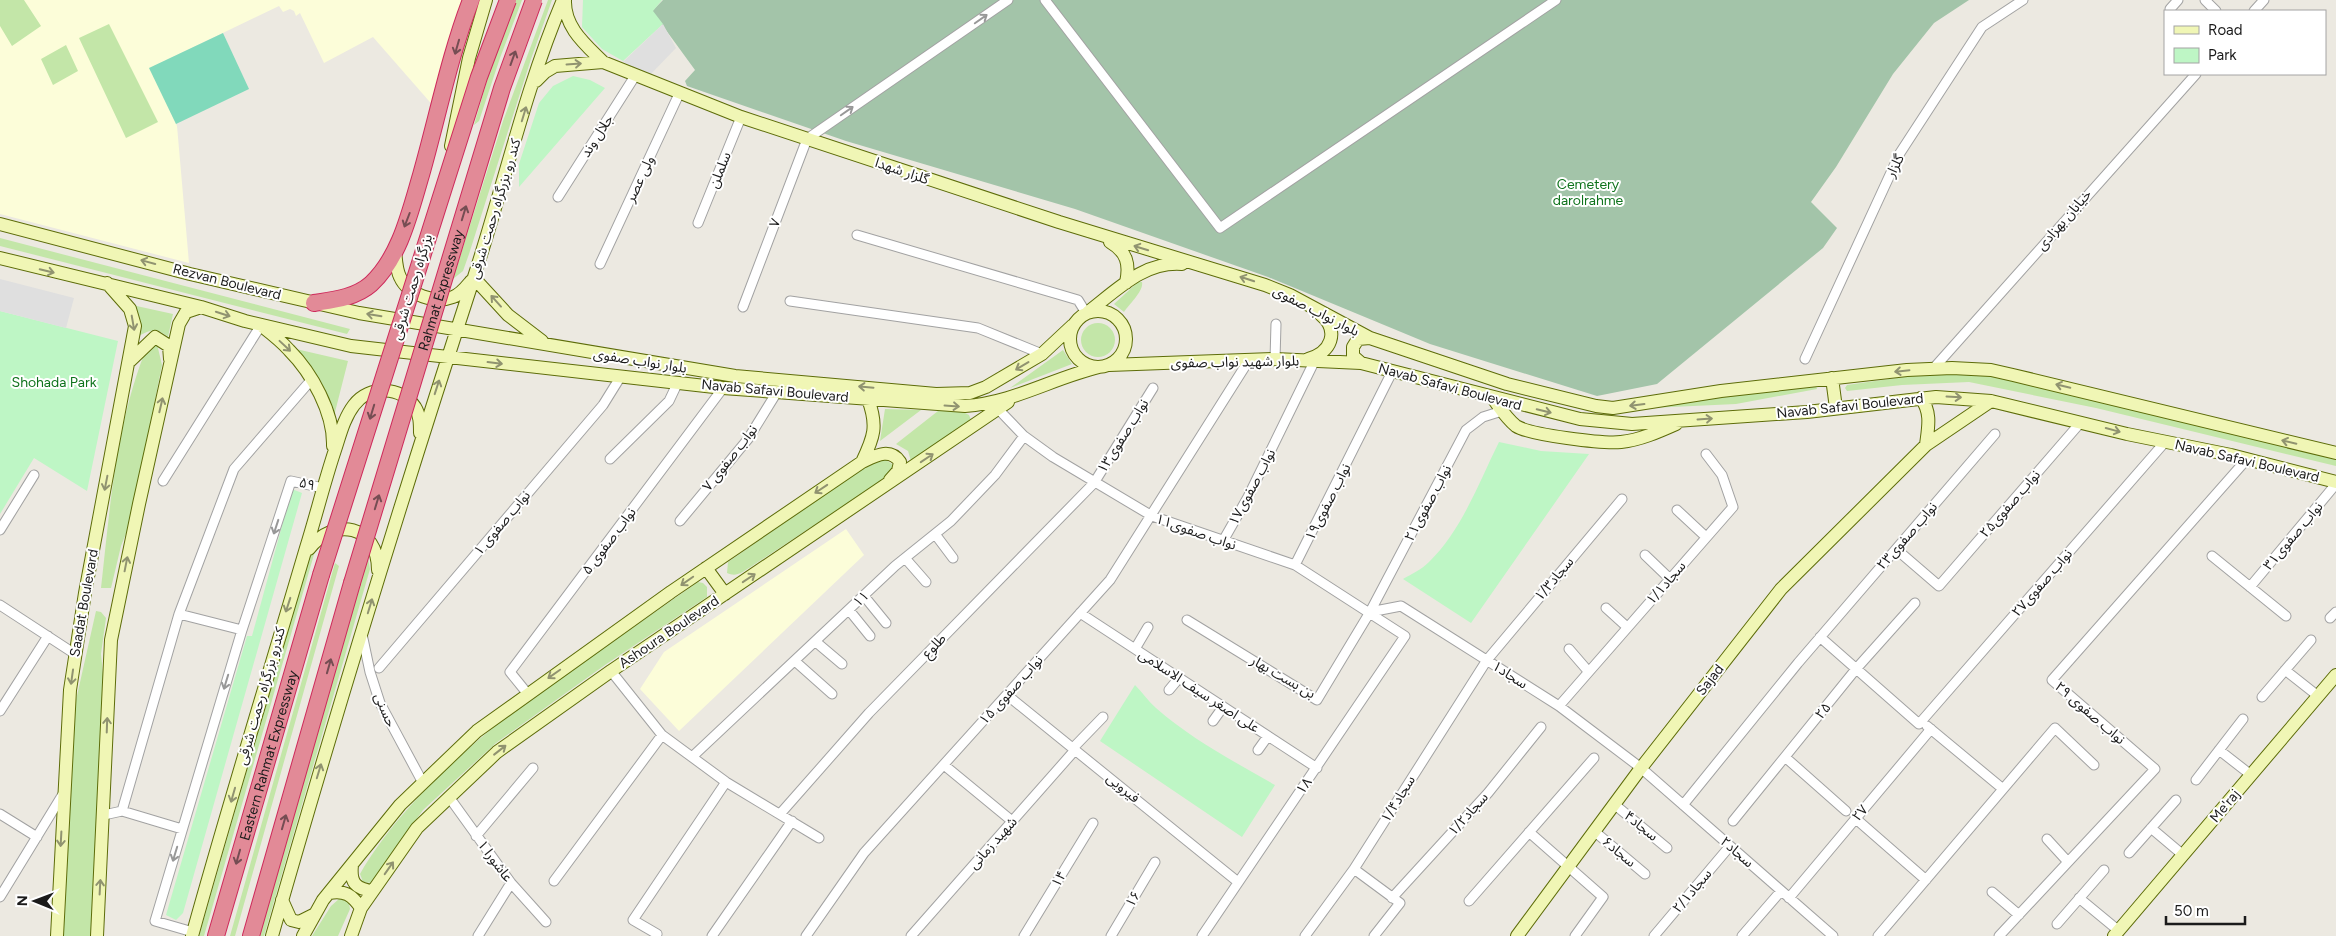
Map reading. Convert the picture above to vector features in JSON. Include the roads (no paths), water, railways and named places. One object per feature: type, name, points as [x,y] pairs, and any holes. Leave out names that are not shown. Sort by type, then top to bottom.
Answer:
[{"type":"highway","points":[[314,303],[358,293],[381,272],[395,250],[411,208],[471,0]]},
{"type":"highway","name":"بزرگراه رحمت شرقی","points":[[321,575],[479,77],[508,0]]},
{"type":"highway","name":"Rahmat Expressway","points":[[252,936],[352,583],[502,88],[534,0]]},
{"type":"highway","name":"Eastern Rahmat Expressway","points":[[216,936],[321,575]]},
{"type":"main road","points":[[441,196],[469,58],[486,0]]},
{"type":"main road","name":"گلزار شهدا","points":[[564,0],[565,12],[573,31],[603,62],[679,94],[741,118],[1059,222],[1205,265]]},
{"type":"main road","name":"کند رو بزرگراه رحمت شرقی","points":[[418,448],[474,278],[533,85],[564,0]]},
{"type":"main road","name":"گلزار شهدا","points":[[533,85],[545,72],[555,66],[603,62]]},
{"type":"main road","points":[[1059,222],[1120,248],[1128,264],[1126,283]]},
{"type":"main road","name":"Rezvan Boulevard","points":[[0,224],[190,274],[314,303],[359,313],[456,328]]},
{"type":"main road","points":[[395,250],[399,275],[409,290],[419,295],[437,299],[453,297],[474,278],[508,315],[546,344]]},
{"type":"main road","points":[[0,258],[201,307],[261,325],[290,350],[312,379],[333,432],[333,456]]},
{"type":"main road","points":[[1086,314],[1104,312],[1118,320],[1123,328],[1125,345],[1116,360],[1104,366],[1082,363],[1076,357],[1070,342],[1073,325],[1086,314],[1126,283],[1154,266],[1171,263],[1205,265]]},
{"type":"main road","name":"بلوار نواب صفوی","points":[[1205,265],[1290,295],[1370,338]]},
{"type":"main road","name":"Saadat Boulevard","points":[[57,936],[69,699],[75,654],[135,326],[130,309],[107,284]]},
{"type":"main road","points":[[1290,295],[1323,316],[1330,327],[1330,341],[1324,351],[1309,360]]},
{"type":"main road","points":[[97,936],[111,640],[179,324],[186,312],[201,307]]},
{"type":"main road","points":[[245,321],[351,346],[447,357]]},
{"type":"main road","name":"بلوار نواب صفوی","points":[[456,328],[734,376],[936,394],[970,393],[986,387],[1042,354],[1073,325]]},
{"type":"main road","points":[[130,361],[155,337],[169,346],[170,364]]},
{"type":"main road","points":[[1361,363],[1352,356],[1352,347],[1358,339],[1370,338]]},
{"type":"main road","name":"Navab Safavi Boulevard","points":[[1370,338],[1507,384],[1596,406],[1613,408],[1832,378],[1933,369],[1972,369],[2007,374],[2336,453]]},
{"type":"main road","name":"Navab Safavi Boulevard","points":[[447,357],[723,388],[965,406],[994,403],[1077,372],[1104,366]]},
{"type":"main road","name":"بلوار شهید نواب صفوی","points":[[1104,366],[1275,359],[1361,363]]},
{"type":"main road","name":"Navab Safavi Boulevard","points":[[1361,363],[1580,419],[1632,424],[1836,408],[1921,398],[1955,397],[1991,401],[2165,442],[2247,459],[2336,483]]},
{"type":"main road","points":[[660,380],[662,364]]},
{"type":"main road","points":[[1832,378],[1836,408]]},
{"type":"main road","name":"کندرو بزرگراه رحمت شرقی","points":[[192,934],[323,488],[342,429],[353,406],[363,396],[376,391],[398,393],[412,404],[420,419],[418,448]]},
{"type":"main road","name":"Ashoura Boulevard","points":[[351,936],[361,908],[416,828],[497,752],[724,594],[999,410],[1013,397]]},
{"type":"main road","points":[[1492,397],[1506,418],[1519,427],[1553,436],[1621,442],[1650,435],[1685,420]]},
{"type":"main road","points":[[1921,398],[1929,416],[1926,445]]},
{"type":"main road","points":[[862,462],[873,439],[875,418],[868,399]]},
{"type":"main road","name":"Sajad","points":[[1517,936],[1640,768],[1782,589],[1926,445],[1991,401]]},
{"type":"main road","points":[[272,936],[313,791],[418,448]]},
{"type":"main road","points":[[304,936],[313,915],[329,893],[400,806],[476,731],[527,693],[706,568],[862,462],[884,453],[898,458],[900,462],[898,472],[883,488]]},
{"type":"main road","points":[[303,558],[314,542],[324,534],[340,528],[350,529],[365,536],[373,546],[378,559],[378,580]]},
{"type":"main road","points":[[706,568],[724,594]]},
{"type":"main road","name":"Me'raj","points":[[2117,934],[2336,675]]},
{"type":"main road","points":[[352,865],[351,878],[354,884],[362,889],[373,890]]},
{"type":"main road","points":[[329,893],[338,891],[348,893],[354,897],[361,908]]},
{"type":"main road","points":[[282,900],[291,920],[299,922],[313,915]]},
{"type":"street","points":[[807,139],[1008,0]]},
{"type":"street","points":[[1045,0],[1220,228],[1556,0]]},
{"type":"street","name":"گلزار","points":[[1806,359],[1900,154],[1982,27],[2023,0]]},
{"type":"street","points":[[2170,8],[2178,0]]},
{"type":"street","points":[[2205,0],[2215,10]]},
{"type":"street","points":[[2255,10],[2264,0]]},
{"type":"street","name":"خیابان بهزادی","points":[[1933,369],[2141,133],[2195,75]]},
{"type":"street","name":"جلال وند","points":[[558,197],[636,76]]},
{"type":"street","name":"ولی عصر","points":[[600,264],[679,94]]},
{"type":"street","name":"سلملن","points":[[698,223],[741,118]]},
{"type":"street","name":"۷","points":[[742,307],[807,139]]},
{"type":"street","points":[[856,236],[1078,300],[1086,314]]},
{"type":"street","points":[[790,301],[978,328],[1042,354]]},
{"type":"street","points":[[1275,359],[1276,324]]},
{"type":"street","points":[[163,481],[261,325]]},
{"type":"street","name":"نواب صفوی ۱۵","points":[[806,936],[864,853],[1110,580],[1249,360]]},
{"type":"street","name":"۱۷نواب صفوی","points":[[1223,541],[1280,432],[1309,360]]},
{"type":"street","name":"۱۹نواب صفوی","points":[[1295,565],[1392,372]]},
{"type":"street","name":"نواب صفوی ۱","points":[[379,668],[603,405],[621,376]]},
{"type":"street","points":[[122,811],[179,614],[234,469],[312,379]]},
{"type":"street","points":[[610,459],[669,400],[678,382]]},
{"type":"street","name":"نواب صفوی ۵","points":[[527,693],[510,672],[723,388]]},
{"type":"street","name":"۱۳نواب صفوی","points":[[1094,483],[1152,388]]},
{"type":"street","name":"نواب صفوی ۷","points":[[680,521],[748,439],[777,392]]},
{"type":"street","name":"۱۱نواب صفوی","points":[[999,410],[1024,436],[1094,483],[1152,516],[1295,565],[1405,636]]},
{"type":"street","name":"۲۱نواب صفوی","points":[[1370,612],[1466,430],[1483,417],[1502,411]]},
{"type":"street","name":"۲۵نواب صفوی","points":[[1896,549],[1939,586],[2081,422]]},
{"type":"street","name":"۲۳نواب صفوی","points":[[1683,805],[1820,637],[1995,434]]},
{"type":"street","name":"۱۱","points":[[692,758],[905,558],[951,521],[995,475],[1024,436]]},
{"type":"street","name":"۲۷نواب صفوی","points":[[1920,723],[2165,442]]},
{"type":"street","name":"۱/۱سجاد","points":[[1559,706],[1733,507],[1722,475],[1706,454]]},
{"type":"street","name":"نواب صفوی ۲۹","points":[[1999,936],[2155,769],[2052,680],[2247,459]]},
{"type":"street","points":[[0,530],[34,475]]},
{"type":"street","name":"۵۹","points":[[242,630],[291,480],[323,488]]},
{"type":"street","name":"طلوع","points":[[780,814],[869,714],[1094,483]]},
{"type":"street","name":"۳۱نواب صفوی","points":[[2250,587],[2336,483]]},
{"type":"street","name":"۱/۳سجاد","points":[[1487,660],[1622,499]]},
{"type":"street","points":[[1677,510],[1706,537]]},
{"type":"street","points":[[934,534],[952,558]]},
{"type":"street","points":[[1645,555],[1670,579]]},
{"type":"street","points":[[2212,556],[2286,616]]},
{"type":"street","points":[[905,558],[926,582]]},
{"type":"street","points":[[864,596],[886,623]]},
{"type":"street","name":"۲۵","points":[[1733,821],[1856,670],[1915,603]]},
{"type":"street","points":[[0,605],[75,654]]},
{"type":"street","name":"۱سجاد","points":[[1370,612],[1401,606],[1559,706],[1640,768]]},
{"type":"street","points":[[1606,608],[1627,627]]},
{"type":"street","points":[[849,610],[870,636]]},
{"type":"street","name":"بن بست بهار","points":[[1187,620],[1317,700],[1370,612]]},
{"type":"street","name":"علی اصغر سیف الاسلامی","points":[[1080,613],[1317,768]]},
{"type":"street","points":[[179,614],[242,630],[154,921],[192,934]]},
{"type":"street","points":[[1135,649],[1148,627]]},
{"type":"street","name":"حسنی","points":[[362,631],[370,672],[380,703],[424,783]]},
{"type":"street","points":[[0,711],[48,636]]},
{"type":"street","name":"۱۸","points":[[1202,936],[1405,636]]},
{"type":"street","points":[[1820,637],[1856,670],[2003,789]]},
{"type":"street","points":[[2262,697],[2311,640]]},
{"type":"street","points":[[816,642],[842,664]]},
{"type":"street","points":[[1569,649],[1588,671]]},
{"type":"street","name":"۱/۴سجاد","points":[[1305,936],[1354,869],[1487,660]]},
{"type":"street","points":[[796,662],[832,694]]},
{"type":"street","points":[[2285,670],[2318,696]]},
{"type":"street","points":[[611,671],[662,735],[726,782],[820,838]]},
{"type":"street","points":[[1169,690],[1178,678]]},
{"type":"street","name":"فیرویی","points":[[1007,695],[1238,882]]},
{"type":"street","points":[[1213,721],[1223,707]]},
{"type":"street","name":"شهید زمانی","points":[[911,936],[1102,717]]},
{"type":"street","points":[[2196,780],[2242,720]]},
{"type":"street","name":"۱/۲سجاد","points":[[1374,936],[1396,900],[1488,793],[1541,727]]},
{"type":"street","points":[[1878,936],[2055,728],[2094,765]]},
{"type":"street","name":"۲۷","points":[[1788,898],[1931,729]]},
{"type":"street","points":[[554,881],[662,735]]},
{"type":"street","points":[[1258,750],[1268,736]]},
{"type":"street","points":[[2219,750],[2251,775]]},
{"type":"street","points":[[1785,757],[1846,811]]},
{"type":"street","points":[[1469,901],[1594,758]]},
{"type":"street","points":[[944,765],[1012,821]]},
{"type":"street","points":[[476,836],[533,768]]},
{"type":"street","name":"۲سجاد","points":[[1640,768],[1832,936]]},
{"type":"street","points":[[656,936],[657,934],[633,920],[726,782]]},
{"type":"street","points":[[0,897],[63,794]]},
{"type":"street","name":"عاشورا ۱","points":[[449,797],[511,883],[546,922]]},
{"type":"street","points":[[2128,853],[2176,800]]},
{"type":"street","name":"۴سجاد","points":[[1614,804],[1667,848]]},
{"type":"street","points":[[104,815],[122,811],[182,829]]},
{"type":"street","points":[[0,814],[37,837]]},
{"type":"street","points":[[1855,818],[1926,880]]},
{"type":"street","points":[[712,936],[792,821]]},
{"type":"street","name":"۱۴","points":[[1024,936],[1093,823]]},
{"type":"street","points":[[2151,828],[2183,855]]},
{"type":"street","name":"۶سجاد","points":[[1594,831],[1645,874]]},
{"type":"street","points":[[1529,832],[1603,897],[1575,936]]},
{"type":"street","points":[[2047,838],[2068,862]]},
{"type":"street","name":"۲/۱سجاد","points":[[1654,936],[1730,846]]},
{"type":"street","name":"۱۶","points":[[1111,936],[1155,862]]},
{"type":"street","points":[[1354,869],[1396,900]]},
{"type":"street","points":[[2057,924],[2104,870]]},
{"type":"street","points":[[478,936],[511,883]]},
{"type":"street","points":[[1742,936],[1781,891]]},
{"type":"street","points":[[1992,892],[2019,915]]},
{"type":"street","points":[[2079,898],[2117,934]]},
{"type":"park label","name":"Cemetery darolrahme","points":[[1588,192]]},
{"type":"park label","name":"Shohada Park","points":[[54,382]]}]
